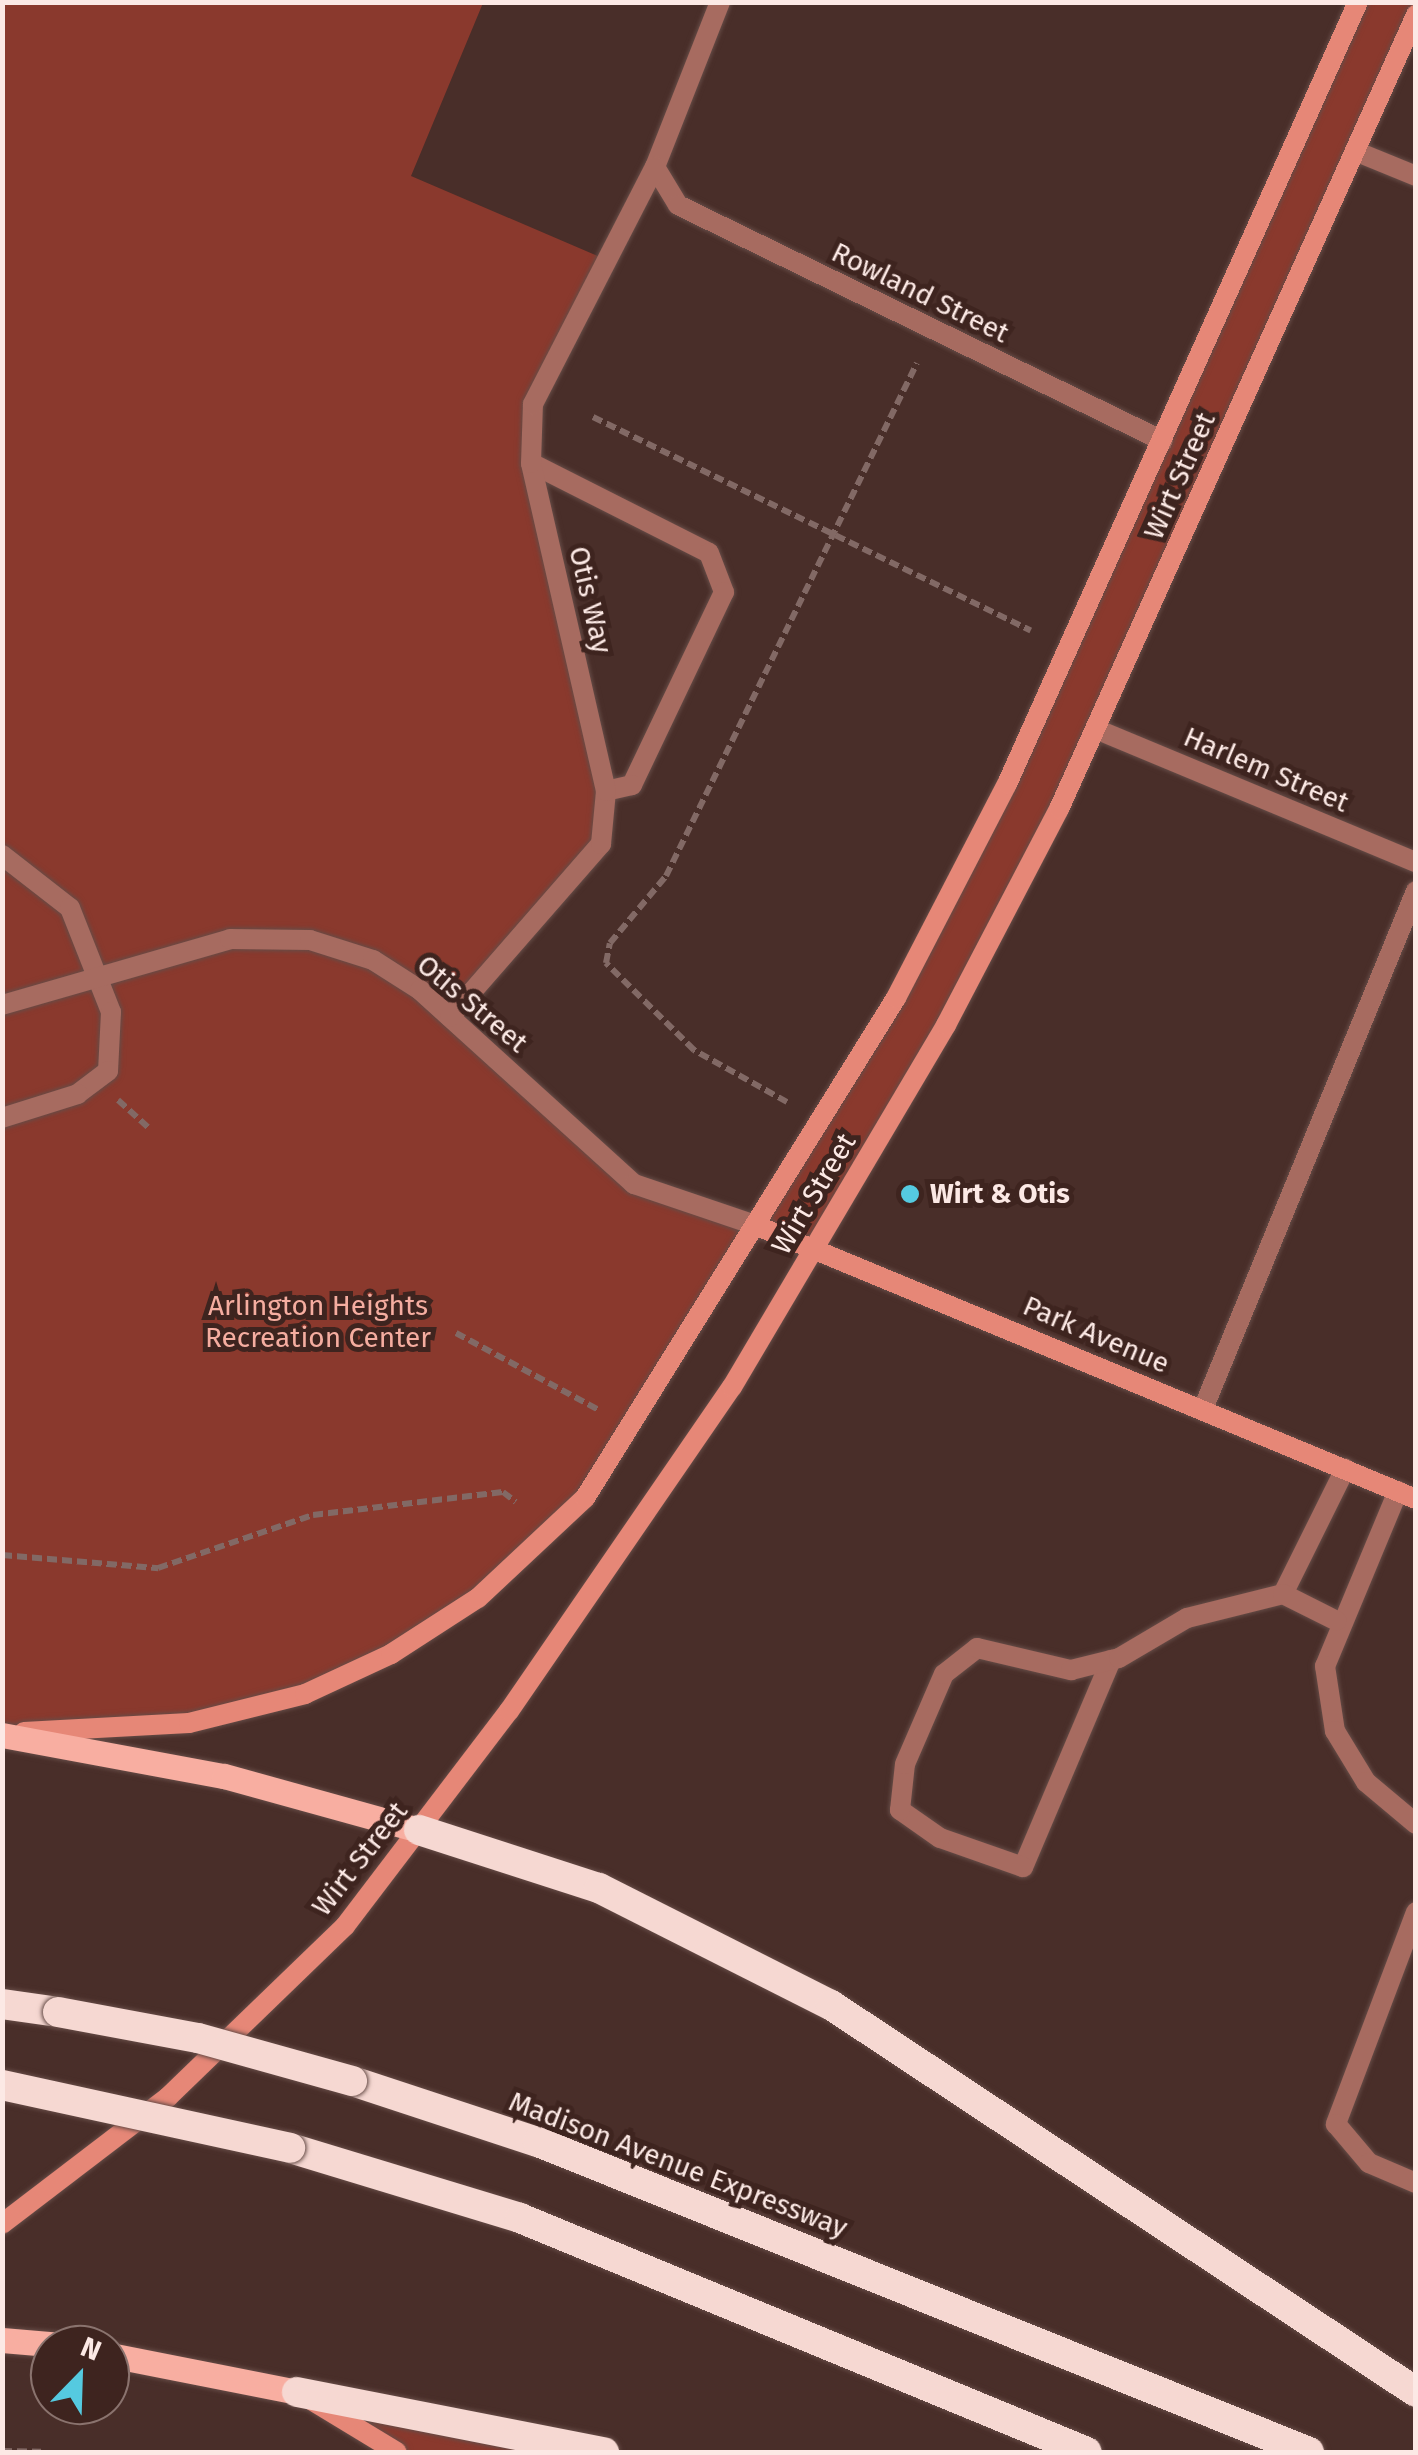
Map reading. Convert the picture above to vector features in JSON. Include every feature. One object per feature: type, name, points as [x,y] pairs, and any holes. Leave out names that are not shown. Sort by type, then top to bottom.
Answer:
[{"type":"highway","points":[[419,1830],[599,1888],[816,1997],[1416,2392]]},
{"type":"highway","name":"Madison Avenue Expressway","points":[[2,2004],[198,2038],[352,2081],[538,2142],[1310,2452]]},
{"type":"highway","points":[[2,2085],[290,2148],[520,2218],[1086,2452]]},
{"type":"highway","points":[[297,2392],[604,2452]]},
{"type":"main road","name":"Wirt Street","points":[[2,1734],[189,1723],[304,1694],[391,1654],[478,1598],[585,1498],[896,998],[1008,784],[1358,2]]},
{"type":"main road","name":"Wirt Street","points":[[2,2224],[264,2011],[419,1830],[668,1487],[946,1024],[1096,729],[1416,15]]},
{"type":"main road","name":"Park Avenue","points":[[755,1225],[1407,1495]]},
{"type":"main road","points":[[2,1734],[224,1776],[419,1830]]},
{"type":"main road","points":[[2,2340],[30,2342]]},
{"type":"main road","points":[[130,2359],[297,2392],[396,2452]]},
{"type":"street","name":"Otis Way","points":[[450,1017],[601,844],[606,791],[530,463],[533,404],[658,176],[720,2]]},
{"type":"street","points":[[1355,152],[1416,176]]},
{"type":"street","name":"Rowland Street","points":[[658,176],[678,204],[1163,441]]},
{"type":"street","points":[[530,463],[709,554],[724,592],[632,786],[606,791]]},
{"type":"street","name":"Harlem Street","points":[[1096,729],[1416,862]]},
{"type":"street","points":[[2,855],[70,908],[101,975],[108,1071],[78,1094],[2,1118]]},
{"type":"street","points":[[1202,1409],[1416,891]]},
{"type":"street","name":"Otis Street","points":[[2,1006],[230,939],[310,940],[374,960],[450,1017],[634,1184],[755,1225]]},
{"type":"street","points":[[1283,1594],[1345,1469]]},
{"type":"street","points":[[1407,1495],[1337,1621],[1324,1666],[1335,1732],[1366,1782],[1416,1824]]},
{"type":"street","points":[[1111,1660],[1023,1867],[940,1838],[900,1810],[905,1764],[944,1674],[977,1648],[1071,1670],[1111,1660],[1187,1618],[1283,1594],[1337,1621]]},
{"type":"street","points":[[1416,1912],[1336,2124],[1369,2163],[1416,2183]]},
{"type":"path","points":[[786,1102],[694,1050],[606,963],[610,943],[666,876],[917,363]]},
{"type":"path","points":[[592,417],[1032,630]]},
{"type":"path","points":[[114,1096],[149,1128]]},
{"type":"path","points":[[456,1333],[599,1410]]},
{"type":"path","points":[[2,1555],[158,1568],[313,1515],[503,1492],[516,1502]]},
{"type":"path","points":[[2,2451],[41,2452]]},
{"type":"green space","name":"Arlington Heights Recreation Center","points":[[2,3],[483,3],[411,176],[607,260],[533,404],[531,463],[606,791],[601,844],[451,1017],[634,1184],[754,1225],[1007,784],[1358,3],[1415,3],[1059,809],[813,1251],[755,1225],[555,1531],[391,1654],[247,1710],[3,1732]]},
{"type":"green space","points":[[297,2392],[604,2452],[397,2452]]},
{"type":"place","name":"Wirt & Otis","points":[[910,1194]]}]
